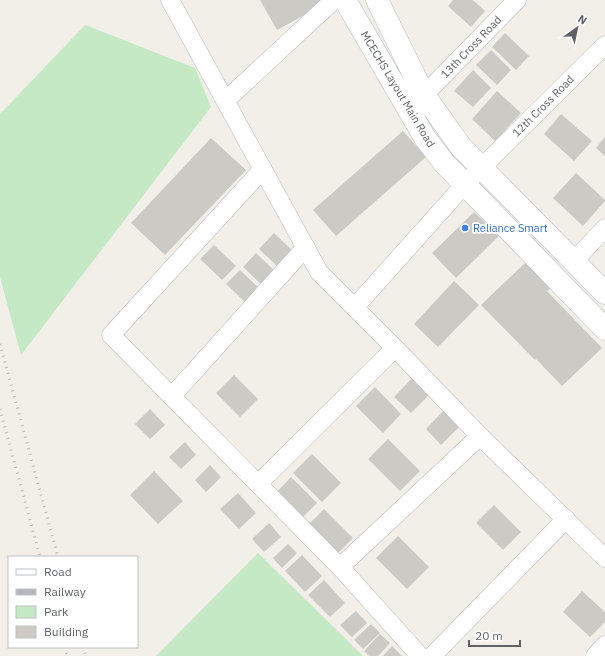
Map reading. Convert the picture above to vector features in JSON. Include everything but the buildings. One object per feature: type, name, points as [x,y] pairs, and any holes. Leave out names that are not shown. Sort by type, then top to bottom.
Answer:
[{"type":"main road","name":"MCECHS Layout Main Road","points":[[346,0],[425,138],[445,164],[605,329]]},
{"type":"main road","name":"MCECHS Layout Main Road","points":[[378,0],[424,95],[461,147],[605,293]]},
{"type":"street","points":[[170,0],[319,272],[480,436],[605,558]]},
{"type":"street","points":[[226,101],[334,0]]},
{"type":"street","name":"13th Cross Road","points":[[424,95],[517,0]]},
{"type":"street","name":"12th Cross Road","points":[[355,307],[465,184],[605,45]]},
{"type":"street","points":[[263,169],[111,335],[340,567],[420,656]]},
{"type":"street","points":[[574,261],[605,228]]},
{"type":"street","points":[[172,396],[306,246]]},
{"type":"street","points":[[258,484],[395,348]]},
{"type":"street","points":[[340,567],[480,436]]},
{"type":"street","points":[[432,656],[566,520]]},
{"type":"street","points":[[595,656],[605,645]]},
{"type":"green space","points":[[85,25],[195,68],[211,107],[21,355],[0,277],[0,114]]},
{"type":"green space","points":[[258,553],[363,656],[156,656]]},
{"type":"railway","points":[[0,344],[58,556]]},
{"type":"railway","points":[[0,409],[40,556]]},
{"type":"railway","points":[[65,648],[67,656]]},
{"type":"railway","points":[[83,648],[86,656]]},
{"type":"place","name":"Reliance Smart","points":[[465,228]]}]
